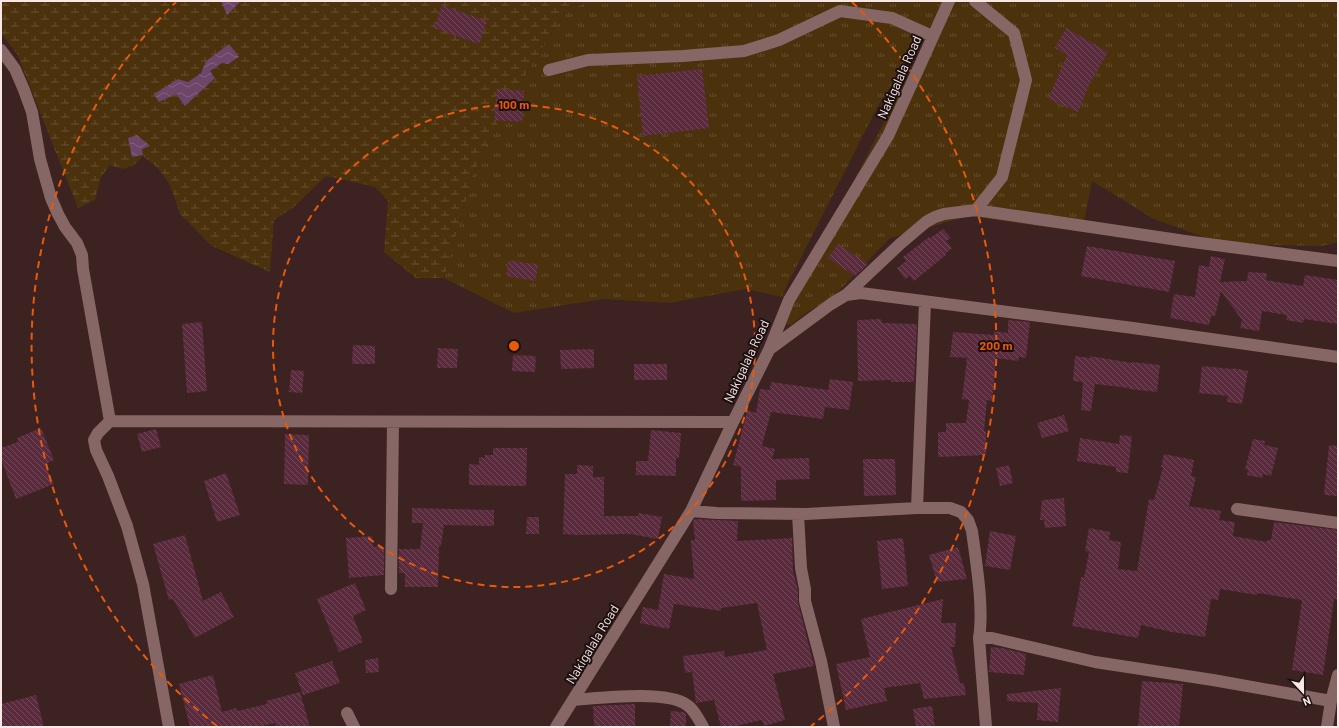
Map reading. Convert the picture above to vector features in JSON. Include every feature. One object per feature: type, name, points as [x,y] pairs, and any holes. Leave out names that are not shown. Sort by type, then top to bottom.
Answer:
[{"type":"street","name":"Nakigalala Road","points":[[556,727],[691,511],[769,350],[789,300],[888,136],[949,1]]},
{"type":"street","points":[[975,1],[1014,33],[1026,80],[1002,177],[976,210]]},
{"type":"street","points":[[549,70],[588,60],[683,56],[744,51],[779,40],[840,11],[892,18],[932,36]]},
{"type":"street","points":[[1,50],[15,69],[32,112],[40,158],[51,198],[65,227],[77,243],[82,255],[83,269],[110,421]]},
{"type":"street","points":[[769,350],[830,304],[846,295],[900,244],[926,222],[944,214],[976,210],[1185,241],[1338,260]]},
{"type":"street","points":[[846,295],[861,293],[1133,328],[1338,357]]},
{"type":"street","points":[[917,508],[925,302]]},
{"type":"street","points":[[169,727],[143,584],[126,526],[108,476],[96,450],[94,440],[98,433],[110,421],[733,422]]},
{"type":"street","points":[[391,589],[393,422]]},
{"type":"street","points":[[691,511],[717,513],[798,514],[865,512],[917,508],[950,508],[961,512],[968,520],[972,531],[977,571],[980,613],[979,638],[986,727]]},
{"type":"street","points":[[1237,509],[1338,523]]},
{"type":"street","points":[[798,514],[801,568],[805,589],[805,601],[822,661],[834,727]]},
{"type":"street","points":[[979,638],[992,638],[1094,662],[1331,700]]},
{"type":"street","points":[[1326,727],[1338,675]]},
{"type":"street","points":[[574,700],[654,696],[676,699],[688,705],[703,727]]},
{"type":"street","points":[[347,713],[354,727]]},
{"type":"green space","points":[[1,1],[221,1],[227,15],[241,1],[587,1],[563,15],[508,103],[473,174],[444,278],[416,278],[384,252],[388,201],[375,187],[326,176],[294,207],[274,220],[270,272],[212,246],[180,214],[170,185],[158,168],[143,156],[134,165],[123,169],[110,165],[101,177],[95,200],[78,208],[17,54],[1,33]],"holes":[[[229,44],[238,58],[228,64],[222,63],[209,71],[215,78],[185,106],[176,94],[188,82],[201,73],[206,61]]]},
{"type":"green space","points":[[587,1],[947,1],[879,104],[782,297],[746,289],[669,303],[603,299],[514,313],[444,278],[473,174],[508,103],[563,15]]},
{"type":"green space","points":[[948,1],[1338,1],[1338,242],[1322,246],[1223,244],[1154,219],[1092,181],[1082,232],[968,216],[890,238],[834,296],[803,315],[791,325],[785,324],[785,318],[845,199]]},
{"type":"water","points":[[221,1],[241,1],[227,15]]},
{"type":"water","points":[[229,44],[239,57],[228,64],[222,63],[210,71],[215,78],[185,106],[176,94],[159,102],[154,94],[178,79],[188,82],[201,73],[206,61]]},
{"type":"water","points":[[137,135],[150,146],[142,149],[143,155],[132,157],[128,138]]},
{"type":"building","points":[[442,5],[487,21],[479,44],[434,28]]},
{"type":"building","points":[[1066,28],[1108,52],[1090,83],[1078,112],[1048,99],[1067,55],[1055,48]]},
{"type":"building","points":[[702,69],[709,128],[643,136],[637,76]]},
{"type":"building","points":[[497,89],[524,91],[522,122],[494,120]]},
{"type":"building","points":[[943,229],[951,238],[946,241],[952,248],[945,254],[946,255],[914,281],[910,276],[905,279],[897,268],[906,261],[903,257],[929,237],[930,238]]},
{"type":"building","points":[[838,244],[868,264],[855,276],[828,258]]},
{"type":"building","points":[[1087,246],[1175,261],[1169,292],[1081,276]]},
{"type":"building","points":[[1211,256],[1225,259],[1220,282],[1247,281],[1248,272],[1267,273],[1266,280],[1303,286],[1305,275],[1338,280],[1338,324],[1304,319],[1303,323],[1286,320],[1287,315],[1262,311],[1259,331],[1240,328],[1242,320],[1221,291],[1215,316],[1211,316],[1209,325],[1170,318],[1174,294],[1195,297],[1199,265],[1209,267]]},
{"type":"building","points":[[509,260],[538,265],[535,281],[506,276]]},
{"type":"building","points":[[881,319],[882,323],[917,324],[914,382],[891,382],[891,380],[858,381],[857,320]]},
{"type":"building","points":[[1008,320],[1030,322],[1026,358],[1019,357],[1018,361],[996,358],[992,401],[987,400],[984,431],[986,431],[986,455],[938,457],[938,432],[946,432],[946,423],[966,423],[969,400],[962,399],[967,358],[950,357],[953,332],[994,335],[994,331],[1008,333]]},
{"type":"building","points":[[202,322],[207,391],[187,393],[182,324]]},
{"type":"building","points":[[353,345],[375,346],[375,364],[352,364]]},
{"type":"building","points":[[438,348],[458,349],[457,368],[437,368]]},
{"type":"building","points":[[594,349],[594,368],[561,369],[560,350]]},
{"type":"building","points":[[513,355],[536,356],[535,372],[512,371]]},
{"type":"building","points":[[1075,356],[1090,358],[1090,356],[1132,363],[1160,365],[1157,392],[1095,384],[1091,411],[1081,410],[1083,382],[1073,381]]},
{"type":"building","points":[[634,364],[667,364],[667,380],[634,380]]},
{"type":"building","points":[[1202,366],[1233,368],[1248,371],[1242,404],[1227,402],[1228,396],[1199,393]]},
{"type":"building","points":[[291,370],[304,371],[302,393],[289,392]]},
{"type":"building","points":[[830,379],[853,382],[849,410],[825,407],[823,419],[771,412],[762,446],[775,449],[772,459],[809,458],[810,479],[776,480],[776,500],[741,501],[741,467],[733,465],[747,410],[756,413],[760,389],[770,390],[771,382],[828,390]]},
{"type":"building","points":[[1064,415],[1069,431],[1042,438],[1037,423]]},
{"type":"building","points":[[41,428],[54,460],[45,464],[54,484],[16,499],[1,459],[1,448],[18,442],[17,438]]},
{"type":"building","points":[[156,429],[161,447],[142,452],[137,434]]},
{"type":"building","points":[[651,430],[681,433],[679,458],[676,458],[676,476],[636,475],[636,461],[648,461]]},
{"type":"building","points":[[285,434],[309,435],[308,485],[284,484]]},
{"type":"building","points":[[1120,435],[1132,436],[1128,473],[1116,472],[1116,467],[1077,461],[1080,438],[1119,444]]},
{"type":"building","points":[[1253,439],[1265,441],[1264,445],[1278,448],[1271,476],[1263,474],[1262,478],[1247,475],[1248,470],[1245,469]]},
{"type":"building","points":[[1329,445],[1338,446],[1338,496],[1324,495]]},
{"type":"building","points":[[493,448],[527,448],[526,486],[469,485],[469,464],[479,465],[479,457],[485,458],[485,455],[493,455]]},
{"type":"building","points":[[1164,454],[1194,460],[1191,476],[1196,477],[1189,506],[1221,511],[1219,520],[1235,522],[1233,536],[1267,542],[1267,540],[1271,540],[1274,522],[1338,530],[1338,600],[1334,599],[1323,675],[1292,670],[1302,600],[1220,589],[1218,600],[1211,599],[1205,637],[1141,625],[1138,638],[1072,626],[1081,577],[1084,578],[1089,552],[1085,551],[1089,528],[1110,532],[1109,540],[1121,542],[1118,569],[1137,571],[1149,499],[1154,500],[1163,467],[1161,467]]},
{"type":"building","points":[[863,459],[895,459],[896,495],[864,496]]},
{"type":"building","points":[[577,465],[593,466],[593,477],[604,477],[604,516],[638,516],[639,513],[662,517],[658,539],[630,534],[563,534],[565,474],[577,474]]},
{"type":"building","points":[[1009,465],[1013,483],[1000,486],[996,468]]},
{"type":"building","points":[[226,473],[240,515],[217,522],[204,481]]},
{"type":"building","points":[[1064,498],[1066,526],[1045,528],[1044,520],[1040,520],[1042,500]]},
{"type":"building","points":[[412,508],[494,510],[494,526],[444,525],[441,546],[439,546],[438,587],[405,587],[405,573],[399,573],[399,549],[420,549],[423,523],[412,523]]},
{"type":"building","points":[[527,517],[539,517],[539,534],[526,534]]},
{"type":"building","points":[[695,519],[738,521],[737,541],[792,538],[793,571],[798,590],[798,603],[814,666],[773,674],[785,720],[764,726],[762,720],[732,727],[721,727],[714,700],[696,703],[692,672],[685,673],[683,656],[724,651],[725,657],[767,650],[757,603],[721,608],[721,611],[674,604],[669,629],[640,623],[643,607],[658,610],[664,574],[694,579],[691,540],[695,540],[693,522]]},
{"type":"building","points":[[990,531],[1016,536],[1010,570],[985,566]]},
{"type":"building","points":[[185,535],[203,601],[221,592],[234,617],[195,638],[173,599],[169,600],[153,544]]},
{"type":"building","points":[[372,536],[373,547],[383,546],[384,549],[384,575],[349,578],[346,538]]},
{"type":"building","points":[[903,538],[908,586],[882,589],[877,541]]},
{"type":"building","points":[[958,547],[967,579],[937,582],[929,555]]},
{"type":"building","points":[[355,583],[366,610],[353,616],[363,642],[339,652],[317,599]]},
{"type":"building","points":[[943,599],[941,623],[956,623],[955,647],[951,647],[960,683],[964,683],[966,695],[924,699],[920,683],[884,688],[887,701],[846,710],[836,664],[870,657],[861,619]]},
{"type":"building","points":[[991,647],[1026,654],[1024,675],[989,672]]},
{"type":"building","points":[[378,658],[379,672],[366,673],[365,660]]},
{"type":"building","points":[[332,661],[340,683],[303,695],[295,673]]},
{"type":"building","points":[[213,675],[222,712],[236,708],[237,711],[267,704],[266,701],[300,692],[310,727],[276,727],[275,723],[258,727],[190,727],[179,684]]},
{"type":"building","points":[[1142,681],[1183,684],[1179,727],[1138,727]]},
{"type":"building","points":[[1061,688],[1058,722],[1037,720],[1038,703],[1007,701],[1007,694]]},
{"type":"building","points":[[36,695],[44,727],[1,727],[1,704]]},
{"type":"building","points":[[635,704],[635,727],[594,727],[593,706]]},
{"type":"building","points":[[932,706],[935,727],[916,727],[913,709]]},
{"type":"building","points":[[671,711],[683,712],[686,714],[686,727],[670,727]]}]
